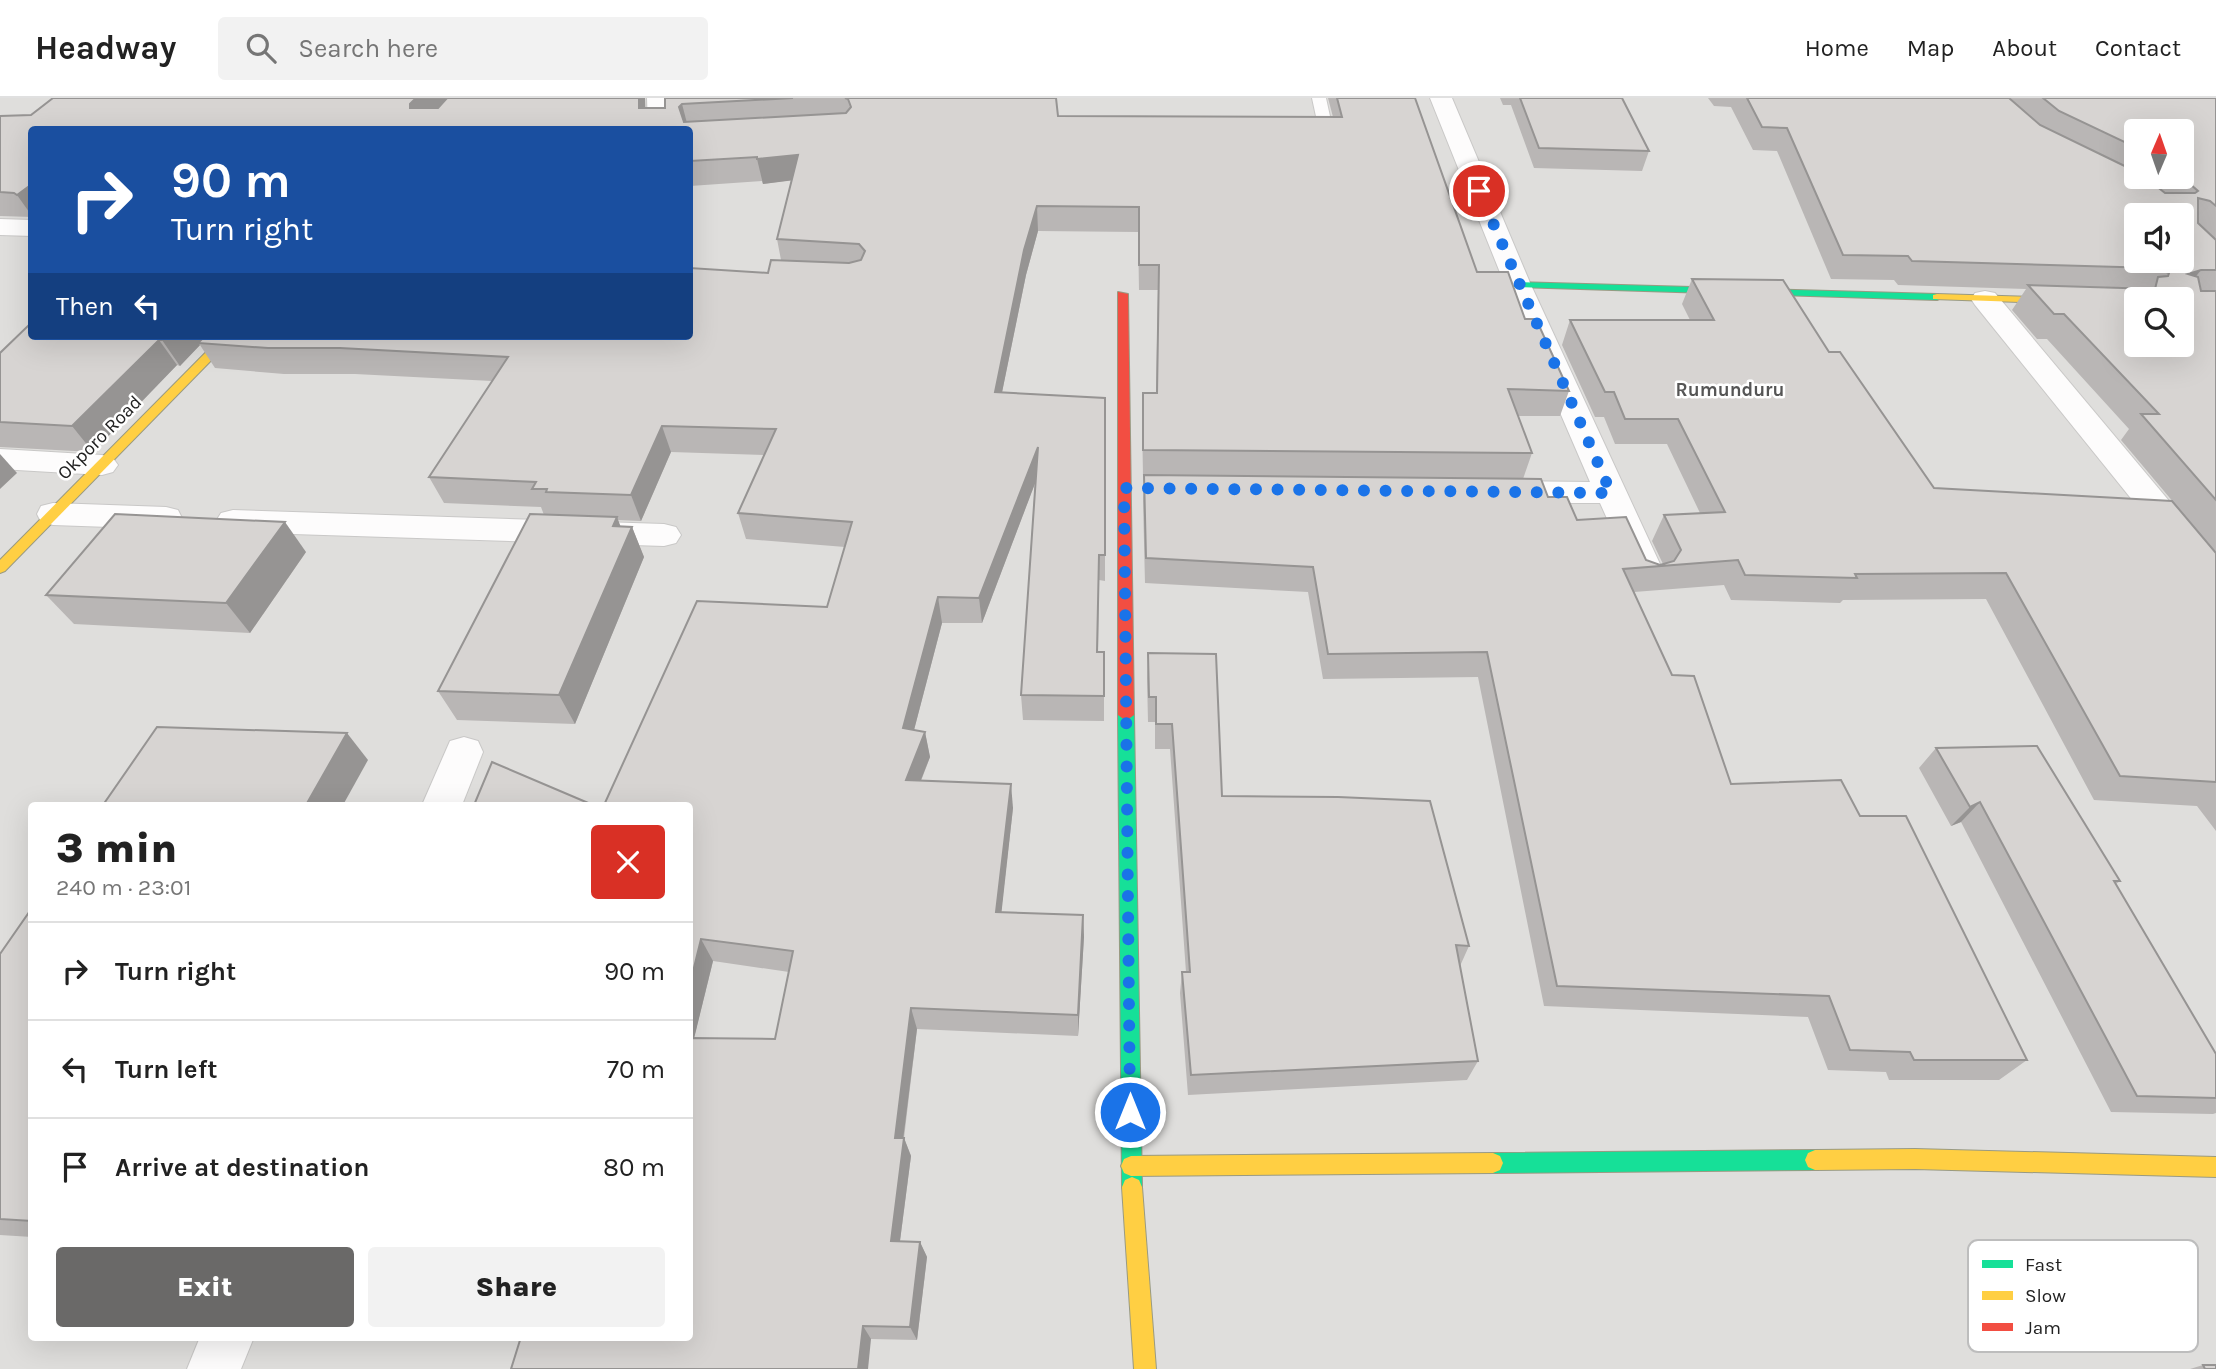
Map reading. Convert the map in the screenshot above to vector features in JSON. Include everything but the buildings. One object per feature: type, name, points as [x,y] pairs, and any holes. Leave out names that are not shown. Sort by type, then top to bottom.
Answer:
[{"type":"street","points":[[658,98],[659,126]]},
{"type":"street","points":[[1441,98],[1518,285],[1649,576]]},
{"type":"street","points":[[0,227],[28,228]]},
{"type":"street","points":[[1518,285],[2124,303]]},
{"type":"street","points":[[1122,294],[1138,488],[1131,1166],[1145,1369]]},
{"type":"street","points":[[1985,299],[2216,580]]},
{"type":"street","name":"Okporo Road","points":[[0,568],[225,340]]},
{"type":"street","points":[[0,459],[102,465]]},
{"type":"street","points":[[1458,491],[1611,493]]},
{"type":"street","points":[[53,514],[664,536]]},
{"type":"street","points":[[443,802],[464,752]]},
{"type":"street","points":[[1131,1166],[1915,1159],[2216,1167]]},
{"type":"street","points":[[214,1369],[225,1341]]},
{"type":"lane","points":[[1319,98],[1324,121]]},
{"type":"shaded area","points":[[0,98],[2216,98],[2216,1369],[0,1369]]},
{"type":"traffic: fast","points":[[1518,285],[1937,297]]},
{"type":"traffic: fast","points":[[1126,715],[1132,1187]]},
{"type":"traffic: fast","points":[[1493,1163],[1815,1160]]},
{"type":"traffic: slow","points":[[1937,297],[2124,303]]},
{"type":"traffic: slow","points":[[0,568],[225,340]]},
{"type":"traffic: slow","points":[[1815,1160],[1915,1159],[2216,1167]]},
{"type":"traffic: slow","points":[[1131,1166],[1493,1163]]},
{"type":"traffic: slow","points":[[1132,1187],[1145,1369]]},
{"type":"traffic: jam","points":[[1122,294],[1126,715]]},
{"type":"district","name":"Rumunduru","points":[[1730,389]]},
{"type":"route","points":[[1130,1112],[1124,488],[1611,493],[1479,191]]}]
